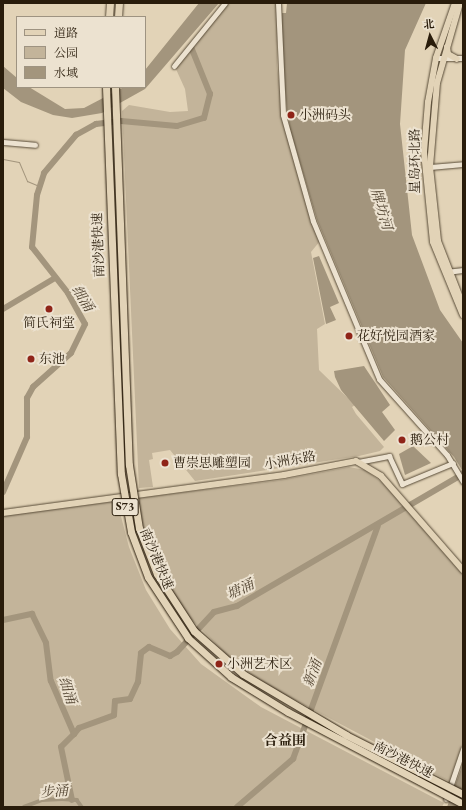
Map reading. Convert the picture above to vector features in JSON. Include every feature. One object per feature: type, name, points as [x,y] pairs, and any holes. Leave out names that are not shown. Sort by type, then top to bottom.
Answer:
[{"type":"highway","points":[[109,16],[110,3]]},
{"type":"highway","points":[[118,16],[119,3]]},
{"type":"highway","name":"南沙港快速","points":[[106,88],[121,474],[131,532],[148,577],[188,638],[237,682],[463,804]]},
{"type":"highway","name":"南沙港快速","points":[[115,88],[129,466],[139,528],[157,574],[194,631],[242,674],[346,735],[463,794]]},
{"type":"main road","name":"星岛环北路","points":[[455,3],[439,59],[427,112],[425,174],[431,232],[445,272],[463,315]]},
{"type":"main road","name":"星岛环北路","points":[[460,3],[447,42],[439,59],[432,118],[430,167],[434,220],[445,272],[463,305]]},
{"type":"main road","points":[[447,42],[447,52],[460,59]]},
{"type":"main road","points":[[358,462],[378,473],[463,570]]},
{"type":"main road","name":"小洲东路","points":[[3,513],[358,462]]},
{"type":"street","points":[[174,66],[224,3]]},
{"type":"street","points":[[278,3],[283,115],[313,221],[379,379],[453,463],[462,480]]},
{"type":"street","points":[[439,59],[460,59]]},
{"type":"street","points":[[3,142],[35,145]]},
{"type":"street","points":[[430,167],[463,164]]},
{"type":"street","points":[[445,272],[463,270]]},
{"type":"street","points":[[358,462],[389,456],[402,484],[453,463]]},
{"type":"street","points":[[446,800],[463,749]]},
{"type":"green space","points":[[226,3],[277,3],[277,65],[285,130],[320,241],[311,252],[325,324],[317,329],[319,370],[355,405],[352,407],[356,414],[384,447],[380,451],[359,456],[195,481],[170,450],[152,453],[153,459],[149,460],[153,487],[139,488],[122,111],[129,105],[170,112],[188,111],[185,89],[175,67]]},
{"type":"green space","points":[[349,467],[365,470],[382,482],[463,573],[463,742],[450,782],[280,692],[237,665],[185,613],[158,567],[144,529],[138,498],[281,480]]},
{"type":"green space","points":[[117,501],[129,547],[146,590],[170,629],[201,664],[261,707],[444,803],[442,807],[3,807],[3,516]]},
{"type":"water","points":[[199,3],[219,3],[146,88],[146,69]]},
{"type":"water","name":"牌坊河","points":[[287,3],[426,3],[405,50],[400,124],[412,235],[440,310],[463,343],[463,474],[455,476],[462,470],[454,457],[383,377],[317,220],[290,129],[288,116],[297,117],[297,112],[287,111],[281,44],[282,13],[286,13]]},
{"type":"water","points":[[3,66],[16,77],[16,88],[31,88],[65,109],[84,108],[122,88],[146,88],[102,113],[72,118],[53,115],[21,102],[3,88]]},
{"type":"water","points":[[319,256],[339,303],[330,307],[336,320],[326,324],[313,258]]},
{"type":"water","points":[[364,366],[390,405],[382,412],[395,430],[384,441],[341,390],[335,377],[334,371]]},
{"type":"water","points":[[413,446],[431,463],[405,475],[399,454]]},
{"type":"water","points":[[463,761],[463,807],[447,807],[461,769]]},
{"type":"waterway","name":"细涌","points":[[3,492],[27,437],[27,398],[33,387],[71,353],[85,324],[68,293],[32,247],[37,195],[44,173],[76,135],[96,124],[121,121],[177,126],[204,118],[210,94],[191,47]]},
{"type":"waterway","points":[[3,159],[19,162],[27,181],[39,186]]},
{"type":"waterway","points":[[3,309],[55,278]]},
{"type":"waterway","name":"塘涌","points":[[74,734],[79,728],[114,715],[115,701],[130,699],[138,682],[141,653],[149,647],[170,656],[177,652],[214,612],[237,606],[463,474]]},
{"type":"waterway","name":"新涌","points":[[237,807],[293,759],[378,526]]},
{"type":"waterway","name":"细涌","points":[[3,620],[32,614],[46,643],[51,681],[74,734],[61,747],[72,800]]},
{"type":"waterway","name":"步涌","points":[[24,807],[42,800],[62,799],[77,800],[82,807]]},
{"type":"place","name":"小洲码头","points":[[291,115]]},
{"type":"place","name":"简氏祠堂","points":[[49,309]]},
{"type":"place","name":"花好悦园酒家","points":[[349,336]]},
{"type":"place","name":"东池","points":[[31,359]]},
{"type":"place","name":"鹅公村","points":[[402,440]]},
{"type":"place","name":"曹崇思雕塑园","points":[[165,463]]},
{"type":"place","name":"小洲艺术区","points":[[219,664]]},
{"type":"district","name":"合益围","points":[[285,740]]}]
